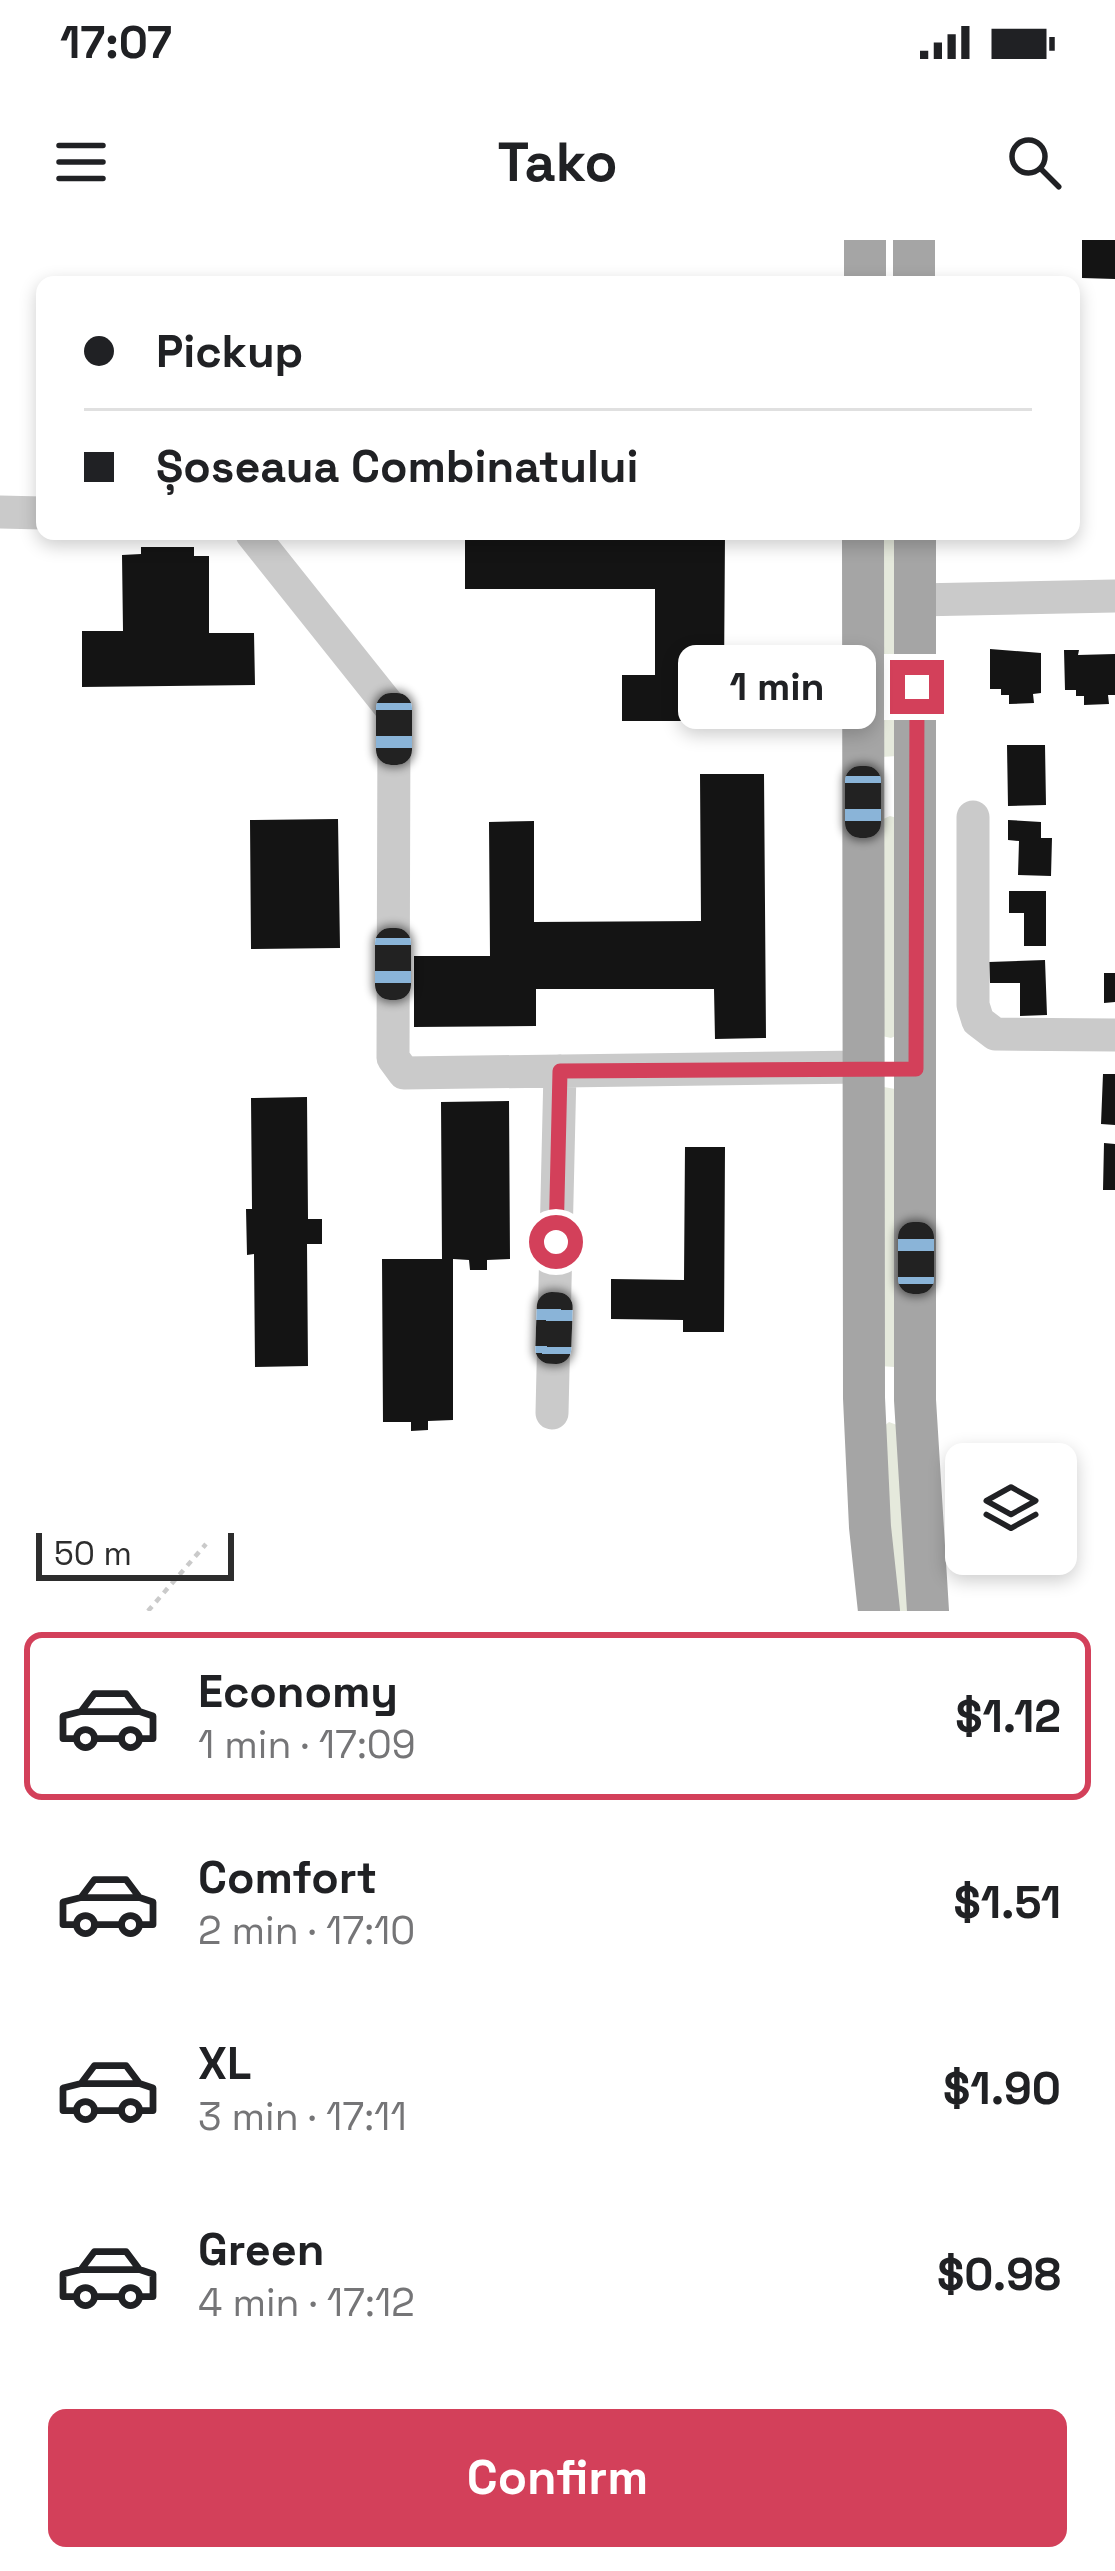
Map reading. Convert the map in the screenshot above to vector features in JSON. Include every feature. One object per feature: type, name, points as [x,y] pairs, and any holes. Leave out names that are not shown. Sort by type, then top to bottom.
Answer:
[{"type":"main road","points":[[865,240],[865,276]]},
{"type":"main road","points":[[914,240],[914,276]]},
{"type":"main road","points":[[863,540],[864,1398],[879,1611]]},
{"type":"main road","points":[[915,540],[915,1400],[928,1611]]},
{"type":"main road","points":[[863,802],[918,802]]},
{"type":"main road","points":[[863,1066],[916,1069]]},
{"type":"main road","points":[[864,1398],[915,1400]]},
{"type":"street","points":[[1,512],[36,513]]},
{"type":"street","points":[[257,540],[394,712],[392,1058],[404,1073],[863,1066]]},
{"type":"street","points":[[916,600],[1115,596]]},
{"type":"street","points":[[973,817],[974,1005],[978,1021],[995,1034],[1115,1035]]},
{"type":"street","points":[[552,1413],[560,1071]]},
{"type":"path","points":[[148,1611],[206,1544]]},
{"type":"shaded area","points":[[877,540],[904,540],[897,756],[881,757]]},
{"type":"shaded area","points":[[897,818],[900,1034],[891,1038],[882,1036],[881,820]]},
{"type":"shaded area","points":[[884,1087],[895,1089],[894,1367],[880,1366]]},
{"type":"shaded area","points":[[889,1422],[897,1425],[917,1611],[893,1611],[883,1427]]},
{"type":"building","points":[[1082,240],[1115,240],[1115,279],[1082,278]]},
{"type":"building","points":[[465,540],[725,540],[724,677],[745,677],[745,721],[622,721],[622,675],[655,675],[655,589],[465,589]]},
{"type":"building","points":[[141,547],[194,547],[194,556],[209,556],[209,633],[254,633],[255,685],[82,687],[82,631],[123,631],[122,555],[141,554]]},
{"type":"building","points":[[990,649],[1041,653],[1041,693],[1033,694],[1034,703],[1009,704],[1009,695],[990,689]]},
{"type":"building","points":[[1064,650],[1079,650],[1078,655],[1115,654],[1115,695],[1108,695],[1109,704],[1084,705],[1084,696],[1065,690]]},
{"type":"building","points":[[1007,745],[1045,745],[1046,805],[1008,806]]},
{"type":"building","points":[[700,774],[764,774],[766,1038],[715,1039],[714,989],[536,989],[536,1026],[414,1027],[414,956],[490,956],[489,822],[534,821],[534,922],[701,921]]},
{"type":"building","points":[[338,819],[340,948],[251,949],[250,820]]},
{"type":"building","points":[[1008,820],[1041,822],[1041,838],[1052,838],[1051,876],[1018,875],[1019,841],[1008,840]]},
{"type":"building","points":[[1009,891],[1046,891],[1046,946],[1024,946],[1024,913],[1009,913]]},
{"type":"building","points":[[1045,960],[1047,1015],[1020,1016],[1020,983],[990,983],[989,962]]},
{"type":"building","points":[[1104,973],[1115,973],[1115,1002],[1104,1003]]},
{"type":"building","points":[[1103,1074],[1115,1074],[1115,1125],[1101,1124]]},
{"type":"building","points":[[307,1097],[308,1219],[322,1219],[322,1244],[307,1244],[308,1366],[255,1367],[254,1254],[247,1255],[246,1209],[252,1209],[251,1098]]},
{"type":"building","points":[[509,1101],[510,1259],[487,1260],[487,1270],[470,1270],[469,1260],[453,1259],[453,1420],[428,1421],[428,1430],[411,1431],[411,1422],[383,1422],[382,1259],[442,1259],[441,1102]]},
{"type":"building","points":[[1104,1143],[1115,1144],[1115,1190],[1103,1190]]},
{"type":"building","points":[[685,1147],[725,1147],[724,1332],[683,1332],[683,1320],[611,1319],[611,1279],[684,1280]]},
{"type":"route","points":[[556,1242],[560,1071],[916,1069],[917,687]]}]
